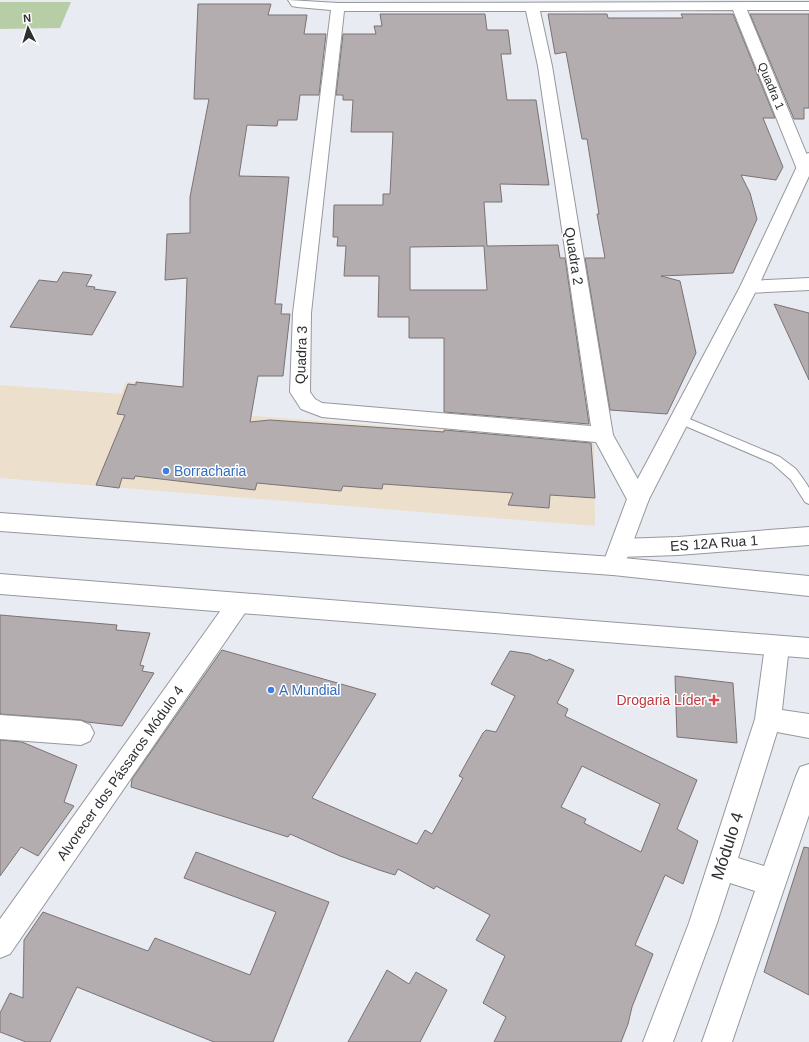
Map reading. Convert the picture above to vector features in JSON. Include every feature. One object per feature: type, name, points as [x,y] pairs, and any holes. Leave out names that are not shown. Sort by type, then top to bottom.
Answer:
[{"type":"street","points":[[296,1],[338,7],[496,3],[532,6],[696,3],[738,6],[809,6]]},
{"type":"street","name":"Quadra 2","points":[[532,6],[545,66],[604,435],[638,499]]},
{"type":"street","name":"Quadra 1","points":[[738,6],[807,163]]},
{"type":"street","name":"Quadra 3","points":[[338,7],[302,313],[300,392],[304,402],[312,408],[322,410],[604,435]]},
{"type":"street","points":[[616,557],[638,499],[749,287],[807,163]]},
{"type":"street","points":[[749,287],[809,284]]},
{"type":"street","points":[[0,522],[616,557],[809,586]]},
{"type":"street","name":"ES 12A Rua 1","points":[[616,557],[678,546],[809,536]]},
{"type":"street","points":[[0,584],[809,648]]},
{"type":"street","name":"Alvorecer dos Pássaros Módulo 4","points":[[0,944],[239,603]]},
{"type":"street","name":"Módulo 4","points":[[658,1042],[702,923],[768,718],[777,646]]},
{"type":"street","points":[[768,718],[809,726]]},
{"type":"street","points":[[0,728],[81,733]]},
{"type":"street","points":[[717,1042],[809,776]]},
{"type":"street","points":[[721,866],[772,883]]},
{"type":"lane","points":[[680,419],[776,460],[790,469],[801,484],[809,499]]},
{"type":"shaded area","points":[[126,382],[183,386],[175,410],[594,442],[595,526],[0,478],[0,385],[121,394]]},
{"type":"green space","points":[[0,2],[71,2],[60,28],[0,29]]},
{"type":"building","points":[[198,4],[271,4],[268,15],[307,15],[304,34],[326,34],[319,95],[300,95],[297,120],[278,120],[277,126],[247,125],[239,176],[289,177],[275,304],[282,304],[281,314],[290,314],[283,376],[258,376],[250,422],[270,420],[444,432],[444,430],[591,443],[595,498],[550,495],[549,508],[508,505],[513,493],[383,484],[382,489],[343,486],[341,491],[257,483],[255,490],[135,476],[134,479],[122,478],[119,488],[96,485],[125,415],[117,414],[128,384],[136,385],[136,382],[183,387],[187,278],[165,280],[167,234],[190,233],[190,197],[209,99],[194,99]]},
{"type":"building","points":[[380,14],[485,14],[487,30],[508,30],[511,54],[501,54],[507,100],[536,100],[549,185],[500,184],[502,202],[484,202],[487,246],[558,245],[560,258],[565,258],[589,424],[444,412],[444,338],[409,338],[409,317],[378,317],[379,276],[344,276],[346,246],[337,246],[338,237],[333,237],[334,205],[383,205],[383,194],[390,194],[393,132],[351,132],[353,100],[343,100],[343,95],[336,95],[343,34],[376,34],[374,26],[382,26]],"holes":[[[484,246],[487,290],[410,290],[410,247]]]},
{"type":"building","points":[[548,14],[607,14],[608,18],[683,18],[681,14],[733,14],[775,118],[763,118],[783,167],[776,180],[741,175],[750,193],[757,219],[733,273],[661,276],[680,281],[696,353],[667,414],[610,410],[585,258],[605,258],[597,214],[599,214],[587,139],[582,139],[566,52],[555,54]]},
{"type":"building","points":[[750,14],[809,14],[809,108],[804,108],[804,119],[794,119]]},
{"type":"building","points":[[63,272],[92,275],[86,286],[95,287],[94,289],[116,292],[92,335],[10,327],[39,280],[57,282]]},
{"type":"building","points":[[774,304],[809,313],[809,380]]},
{"type":"building","points":[[0,615],[117,625],[116,630],[150,633],[140,665],[144,666],[142,671],[154,673],[122,726],[81,720],[0,714]]},
{"type":"building","points":[[222,650],[376,694],[312,798],[417,844],[425,830],[432,834],[463,778],[459,776],[483,733],[486,730],[496,732],[515,696],[491,684],[510,651],[530,654],[547,661],[549,659],[574,670],[557,703],[568,709],[565,716],[697,780],[677,829],[698,841],[683,884],[665,875],[635,945],[653,954],[632,1007],[628,1024],[621,1042],[494,1042],[506,1017],[483,1003],[505,956],[476,940],[490,915],[436,886],[434,889],[398,869],[395,875],[340,856],[290,834],[288,837],[131,787],[132,779]],"holes":[[[582,766],[660,804],[641,852],[584,823],[586,819],[561,807]]]},
{"type":"building","points":[[675,676],[733,683],[737,743],[677,737]]},
{"type":"building","points":[[0,740],[22,742],[77,765],[64,802],[74,806],[38,856],[21,847],[0,876]]},
{"type":"building","points":[[804,847],[809,848],[809,995],[764,972]]},
{"type":"building","points":[[196,852],[329,902],[273,1042],[214,1042],[77,987],[50,1042],[26,1042],[0,1032],[0,1013],[10,993],[23,998],[24,940],[43,912],[148,951],[155,938],[250,975],[276,912],[184,878]]},
{"type":"building","points":[[387,970],[409,984],[416,972],[447,990],[420,1042],[348,1042]]},
{"type":"place","name":"Borracharia","points":[[166,471]]},
{"type":"place","name":"A Mundial","points":[[271,690]]},
{"type":"place","name":"Drogaria Líder","points":[[714,700]]}]
